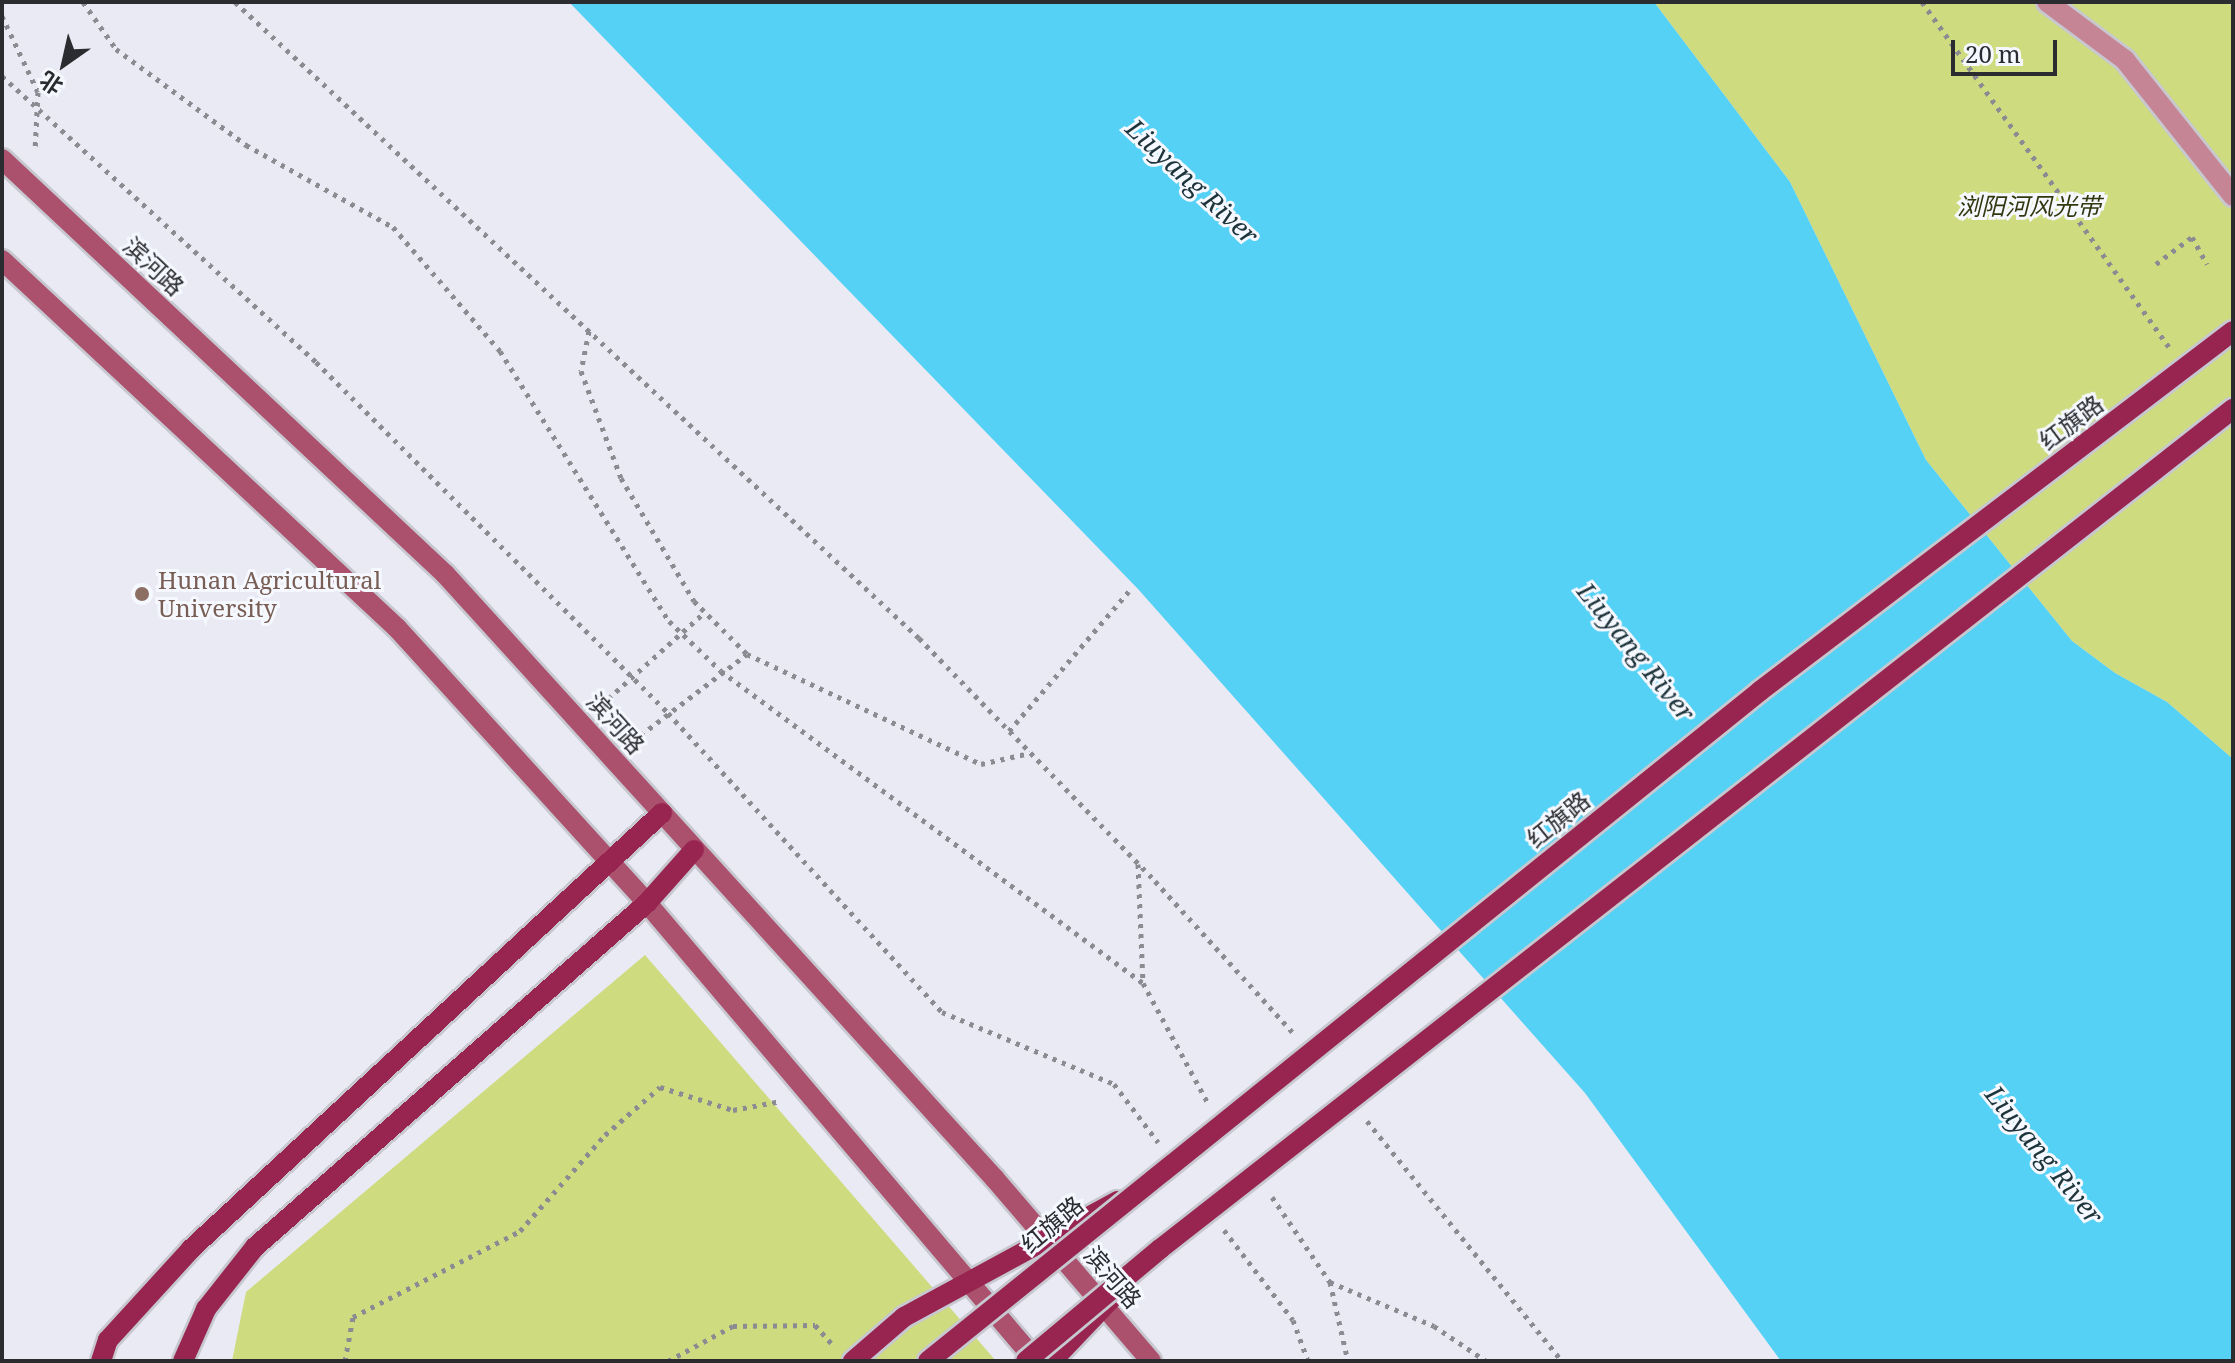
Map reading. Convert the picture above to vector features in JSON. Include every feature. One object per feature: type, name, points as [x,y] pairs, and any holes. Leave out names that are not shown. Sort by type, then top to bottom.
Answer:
[{"type":"main road","name":"滨河路","points":[[2,159],[445,574],[995,1179],[1151,1361]]},
{"type":"main road","points":[[2,260],[397,628],[647,903],[1036,1361]]},
{"type":"main road","name":"红旗路","points":[[928,1361],[1125,1197],[1760,691],[2233,331]]},
{"type":"main road","points":[[1026,1361],[1160,1249],[2233,409]]},
{"type":"main road","points":[[101,1361],[108,1340],[191,1249],[611,864],[662,813]]},
{"type":"main road","points":[[183,1361],[206,1309],[255,1247],[647,903],[694,850]]},
{"type":"main road","points":[[846,1356],[904,1317],[1125,1197]]},
{"type":"main road","points":[[1052,1361],[1160,1249]]},
{"type":"street","points":[[2047,2],[2125,60],[2233,196]]},
{"type":"path","points":[[83,2],[116,49],[246,145],[393,227],[500,351],[680,631],[721,671],[1143,983]]},
{"type":"path","points":[[235,2],[919,638],[1138,864],[1296,1036]]},
{"type":"path","points":[[1922,2],[2178,359]]},
{"type":"path","points":[[2,16],[38,92],[32,188]]},
{"type":"path","points":[[2,76],[316,362],[668,713],[942,1012],[1114,1084],[1161,1146]]},
{"type":"path","points":[[2156,264],[2192,237],[2207,264]]},
{"type":"path","points":[[589,330],[581,371],[621,478],[705,612],[747,654],[981,764],[1031,753]]},
{"type":"path","points":[[1009,731],[1129,591]]},
{"type":"path","points":[[581,724],[680,631],[705,612]]},
{"type":"path","points":[[612,758],[721,671],[747,654]]},
{"type":"path","points":[[1138,864],[1143,983],[1186,1071],[1213,1111]]},
{"type":"path","points":[[345,1361],[353,1317],[520,1231],[605,1135],[660,1087],[733,1110],[809,1096]]},
{"type":"path","points":[[1365,1119],[1562,1361]]},
{"type":"path","points":[[1267,1190],[1330,1282],[1348,1361]]},
{"type":"path","points":[[1217,1220],[1293,1320],[1308,1361]]},
{"type":"path","points":[[1330,1282],[1434,1326],[1486,1361]]},
{"type":"path","points":[[668,1361],[733,1326],[815,1325],[846,1356]]},
{"type":"green space","name":"浏阳河风光带","points":[[1654,2],[2228,2],[2233,8],[2233,759],[2167,702],[2115,673],[2072,641],[1926,460],[1790,182]]},
{"type":"green space","points":[[645,955],[996,1361],[232,1361],[246,1292]]},
{"type":"water","name":"Liuyang River","points":[[569,2],[1654,2],[1790,182],[1926,460],[2072,641],[2115,673],[2167,702],[2233,759],[2233,1361],[1781,1361],[1585,1093],[1138,589]]},
{"type":"place","name":"Hunan Agricultural University","points":[[142,594]]}]
